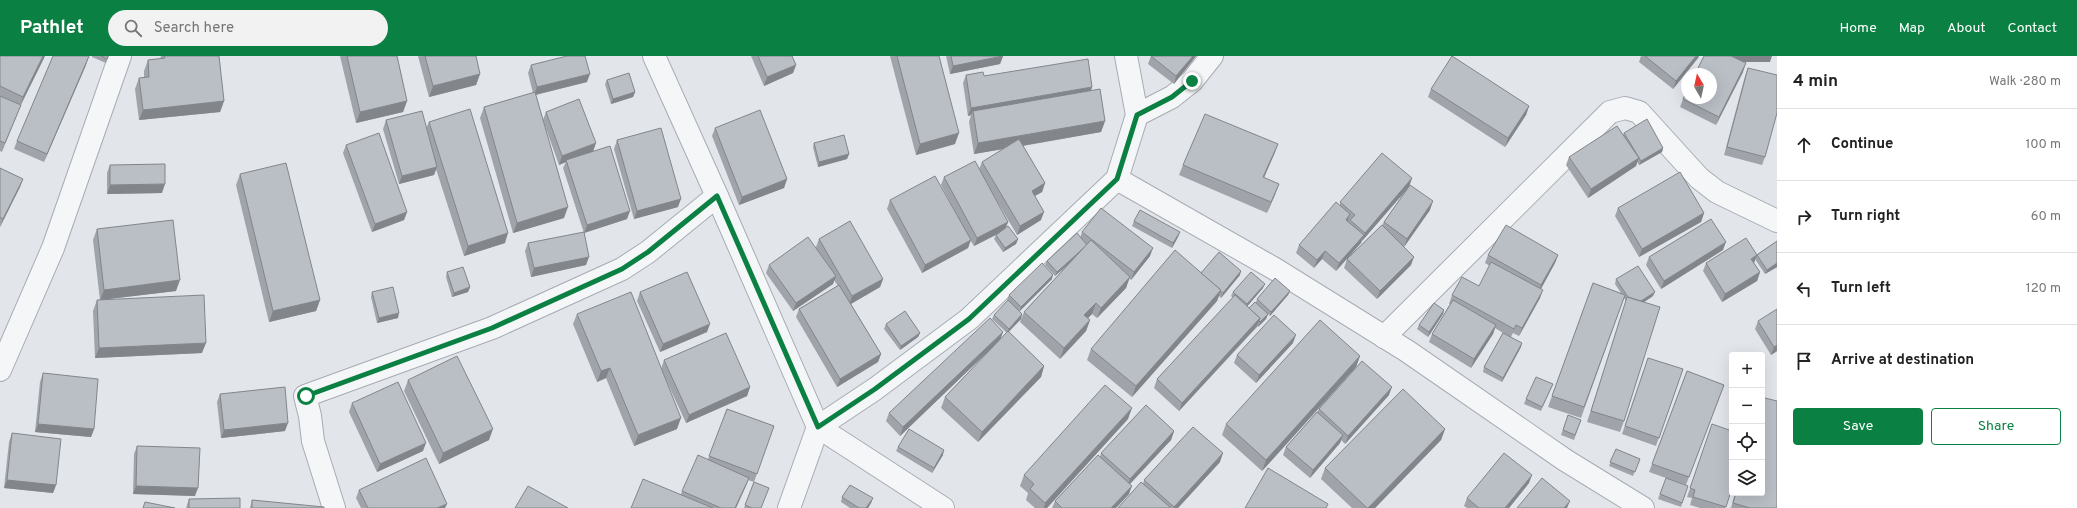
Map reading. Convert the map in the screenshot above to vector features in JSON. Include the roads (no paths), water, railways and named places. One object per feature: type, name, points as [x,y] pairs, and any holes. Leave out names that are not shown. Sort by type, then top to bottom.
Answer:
[{"type":"street","points":[[0,370],[53,248],[120,56]]},
{"type":"street","points":[[654,56],[818,427],[943,508]]},
{"type":"street","points":[[789,508],[818,427],[875,389],[969,319],[1117,179],[1137,115],[1126,56]]},
{"type":"street","points":[[1137,115],[1172,97],[1192,81],[1212,56]]},
{"type":"street","points":[[1384,337],[1610,112],[1625,108],[1639,112],[1698,178],[1717,192],[1777,221]]},
{"type":"street","points":[[1117,179],[1275,269],[1384,337],[1565,460],[1643,508]]},
{"type":"street","points":[[334,508],[313,441],[306,396],[492,328],[622,269],[648,252],[717,196]]}]
